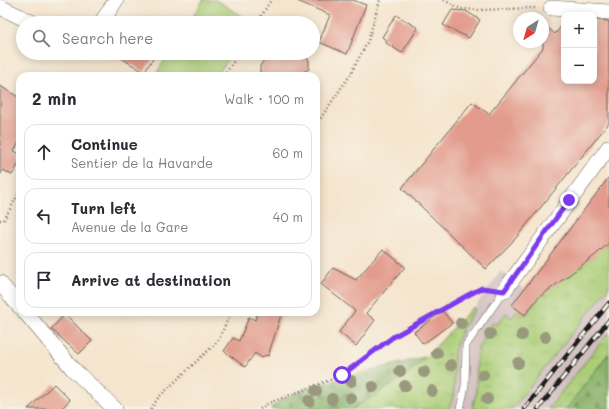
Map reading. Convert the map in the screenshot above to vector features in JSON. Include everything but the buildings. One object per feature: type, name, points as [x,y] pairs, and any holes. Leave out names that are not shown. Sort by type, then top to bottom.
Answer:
[{"type":"street","points":[[2,0],[0,6],[19,16]]},
{"type":"street","points":[[106,16],[116,0]]},
{"type":"street","points":[[551,8],[609,12]]},
{"type":"street","points":[[504,291],[609,147]]},
{"type":"street","points":[[0,283],[16,302]]},
{"type":"street","points":[[28,316],[73,369],[115,409]]},
{"type":"lane","points":[[460,409],[465,386],[466,345],[504,291]]},
{"type":"path","points":[[261,16],[270,0]]},
{"type":"path","points":[[320,119],[350,75],[368,41],[380,0]]},
{"type":"path","points":[[444,0],[461,9],[551,8]]},
{"type":"path","points":[[227,72],[234,60]]},
{"type":"path","points":[[0,220],[4,220],[16,198]]},
{"type":"path","points":[[260,409],[269,403],[342,375],[393,337],[482,288],[504,291]]},
{"type":"path","points":[[151,409],[158,398],[218,341],[229,316]]},
{"type":"shaded area","points":[[609,180],[609,409],[271,409],[305,387],[350,381],[426,356],[475,307],[501,271],[524,289]]},
{"type":"green space","points":[[203,0],[216,0],[241,16],[193,16]]},
{"type":"green space","points":[[165,60],[227,60],[220,72],[157,72]]},
{"type":"green space","points":[[609,243],[609,287],[512,409],[472,409],[476,394],[477,355],[479,346],[493,322],[497,325],[506,313],[512,318],[518,310],[526,315],[538,298]]},
{"type":"green space","points":[[473,307],[475,309],[463,328],[456,344],[454,357],[454,388],[451,403],[448,409],[352,409],[403,378],[427,356]]},
{"type":"green space","points":[[609,332],[609,353],[566,409],[548,409]]},
{"type":"green space","points":[[609,353],[609,409],[566,409]]},
{"type":"green space","points":[[427,356],[403,378],[352,409],[270,409],[282,399],[321,384]]},
{"type":"railway","points":[[524,409],[609,303]]},
{"type":"railway","points":[[538,409],[609,320]]},
{"type":"route","points":[[342,375],[393,337],[470,294],[482,288],[504,291],[569,200]]}]
